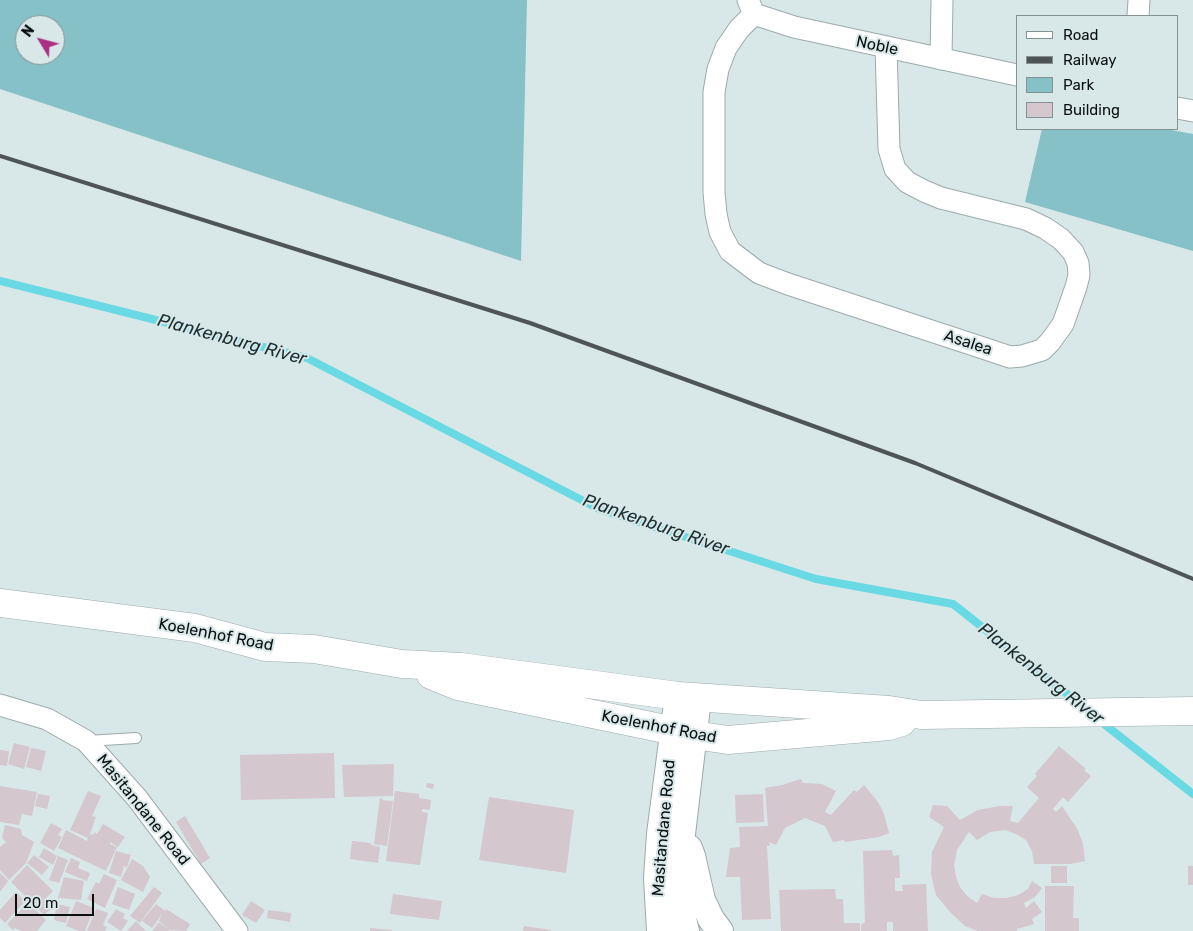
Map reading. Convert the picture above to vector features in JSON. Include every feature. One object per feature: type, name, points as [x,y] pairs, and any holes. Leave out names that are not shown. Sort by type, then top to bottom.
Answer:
[{"type":"main road","name":"Koelenhof Road","points":[[0,604],[194,628],[265,647],[314,649],[402,664],[461,667],[688,697],[889,710],[928,715],[1193,712]]},
{"type":"main road","name":"Koelenhof Road","points":[[402,664],[458,686],[683,733],[728,740],[889,726],[928,715]]},
{"type":"street","points":[[941,59],[942,0]]},
{"type":"street","points":[[1138,15],[1139,0]]},
{"type":"street","name":"Noble","points":[[751,7],[794,27],[1016,75]]},
{"type":"street","name":"Asalea","points":[[751,7],[740,30],[726,48],[718,70],[714,92],[716,214],[720,232],[730,251],[759,273],[788,284],[1010,357],[1022,356],[1042,350],[1063,324],[1076,287],[1078,269],[1073,252],[1062,239],[1026,219],[941,198],[907,182],[895,169],[889,149],[886,48]]},
{"type":"street","points":[[1178,108],[1193,111]]},
{"type":"street","name":"Masitandane Road","points":[[660,931],[657,878],[660,834],[683,733],[688,697]]},
{"type":"street","name":"Masitandane Road","points":[[0,705],[47,719],[86,741],[137,798],[237,931]]},
{"type":"street","name":"Masitandane Road","points":[[683,733],[680,899],[686,931]]},
{"type":"street","points":[[682,834],[692,856],[702,900],[711,920],[720,931]]},
{"type":"lane","points":[[86,741],[136,738]]},
{"type":"green space","points":[[0,0],[527,0],[521,261],[0,89]]},
{"type":"green space","points":[[1042,130],[1171,130],[1193,134],[1193,251],[1025,202]]},
{"type":"building","points":[[14,743],[30,747],[24,769],[8,764]]},
{"type":"building","points":[[1059,746],[1086,769],[1084,770],[1091,776],[1068,802],[1063,797],[1053,809],[1056,812],[1062,806],[1078,830],[1083,844],[1085,861],[1070,864],[1034,864],[1032,851],[1026,840],[1016,834],[1005,830],[990,832],[977,840],[969,832],[957,850],[954,865],[960,887],[967,896],[977,903],[982,894],[994,898],[1006,898],[1018,895],[1028,889],[1032,881],[1042,888],[1035,897],[1024,903],[1026,908],[1034,901],[1042,912],[1032,919],[1034,924],[1017,929],[1017,931],[978,931],[965,926],[936,895],[931,874],[932,852],[944,827],[929,817],[933,805],[947,806],[960,820],[978,810],[1013,806],[1010,821],[1018,823],[1039,798],[1027,787],[1037,776],[1035,774]]},
{"type":"building","points":[[31,748],[46,751],[41,771],[26,767]]},
{"type":"building","points":[[0,750],[9,751],[7,766],[0,765]]},
{"type":"building","points":[[334,753],[335,798],[241,800],[240,755]]},
{"type":"building","points":[[394,764],[393,796],[344,797],[342,765]]},
{"type":"building","points":[[801,779],[803,783],[822,784],[836,791],[825,812],[831,815],[854,790],[857,792],[864,785],[878,802],[884,814],[889,833],[879,837],[833,842],[825,826],[805,818],[785,828],[776,845],[769,842],[770,845],[767,846],[771,919],[742,920],[740,877],[726,877],[730,848],[740,847],[739,827],[768,826],[765,788]]},
{"type":"building","points":[[427,783],[434,784],[433,789],[426,787]]},
{"type":"building","points":[[0,786],[37,792],[32,816],[22,814],[19,825],[0,822]]},
{"type":"building","points":[[88,791],[101,796],[92,816],[96,817],[90,834],[93,835],[95,832],[97,834],[103,824],[125,837],[118,847],[110,842],[110,844],[117,847],[106,871],[58,848],[66,830],[87,841],[88,838],[70,830]]},
{"type":"building","points":[[395,791],[419,794],[419,798],[431,800],[430,810],[422,809],[422,812],[428,813],[420,865],[386,861]]},
{"type":"building","points":[[38,794],[50,796],[47,809],[35,806]]},
{"type":"building","points":[[763,794],[764,822],[736,823],[735,795]]},
{"type":"building","points":[[489,797],[574,810],[566,873],[479,860]]},
{"type":"building","points":[[380,798],[393,801],[387,846],[374,844]]},
{"type":"building","points":[[185,816],[210,858],[201,864],[176,822]]},
{"type":"building","points":[[51,823],[62,829],[58,835],[62,837],[54,851],[40,843]]},
{"type":"building","points":[[5,825],[21,829],[22,835],[34,842],[26,863],[9,880],[0,870],[0,847],[6,842],[2,838]]},
{"type":"building","points":[[352,841],[371,843],[371,845],[380,847],[378,863],[350,859]]},
{"type":"building","points":[[44,848],[57,856],[53,865],[39,857]]},
{"type":"building","points":[[892,850],[893,856],[899,855],[900,878],[895,878],[895,891],[903,891],[902,885],[926,884],[928,931],[893,931],[893,922],[887,922],[887,931],[861,931],[861,924],[865,923],[863,851]]},
{"type":"building","points":[[116,851],[131,855],[127,867],[124,866],[121,877],[109,873]]},
{"type":"building","points":[[34,855],[49,867],[42,875],[27,863]]},
{"type":"building","points":[[58,856],[68,860],[59,883],[49,880]]},
{"type":"building","points":[[71,858],[80,862],[78,868],[90,873],[87,881],[65,872]]},
{"type":"building","points":[[132,859],[143,866],[150,877],[143,892],[121,880]]},
{"type":"building","points":[[27,865],[53,891],[44,900],[52,908],[44,915],[11,882]]},
{"type":"building","points":[[1051,866],[1067,866],[1067,883],[1051,883]]},
{"type":"building","points":[[1188,866],[1193,866],[1193,885],[1188,885]]},
{"type":"building","points":[[0,873],[8,881],[0,892]]},
{"type":"building","points":[[104,874],[117,880],[105,908],[87,899],[96,882],[99,884]]},
{"type":"building","points":[[64,877],[84,881],[81,900],[58,898]]},
{"type":"building","points":[[1045,886],[1074,886],[1073,918],[1079,918],[1079,931],[1045,931]]},
{"type":"building","points":[[118,887],[135,894],[129,910],[112,904]]},
{"type":"building","points":[[154,887],[162,893],[140,923],[130,916]]},
{"type":"building","points":[[835,889],[836,899],[843,899],[844,923],[860,923],[860,931],[781,931],[779,890]]},
{"type":"building","points":[[16,892],[25,901],[5,923],[0,918],[0,910]]},
{"type":"building","points":[[393,894],[442,901],[439,920],[390,914]]},
{"type":"building","points":[[76,901],[94,908],[85,931],[79,931],[66,926]]},
{"type":"building","points":[[251,901],[265,910],[256,923],[242,915]]},
{"type":"building","points":[[28,903],[46,920],[37,931],[21,931],[15,928],[13,930],[7,924]]},
{"type":"building","points":[[57,904],[70,907],[66,923],[54,920]]},
{"type":"building","points":[[156,904],[190,924],[186,931],[169,930],[159,921],[162,914],[152,928],[142,921]]},
{"type":"building","points":[[96,909],[108,913],[103,925],[107,927],[105,931],[87,931]]},
{"type":"building","points":[[116,909],[125,914],[123,918],[128,921],[121,931],[107,922]]},
{"type":"building","points":[[268,910],[291,913],[290,922],[267,918]]},
{"type":"building","points":[[136,921],[146,931],[127,931]]},
{"type":"building","points":[[160,923],[170,931],[152,931]]},
{"type":"building","points":[[524,926],[551,930],[551,931],[523,931]]},
{"type":"building","points":[[370,928],[392,930],[392,931],[370,931]]},
{"type":"waterway","name":"Plankenburg River","points":[[0,281],[307,358],[599,509],[816,579],[953,604],[1081,705]]},
{"type":"waterway","name":"Plankenburg River","points":[[1099,720],[1193,794]]},
{"type":"railway","points":[[0,156],[530,323],[915,463],[1193,579]]}]
